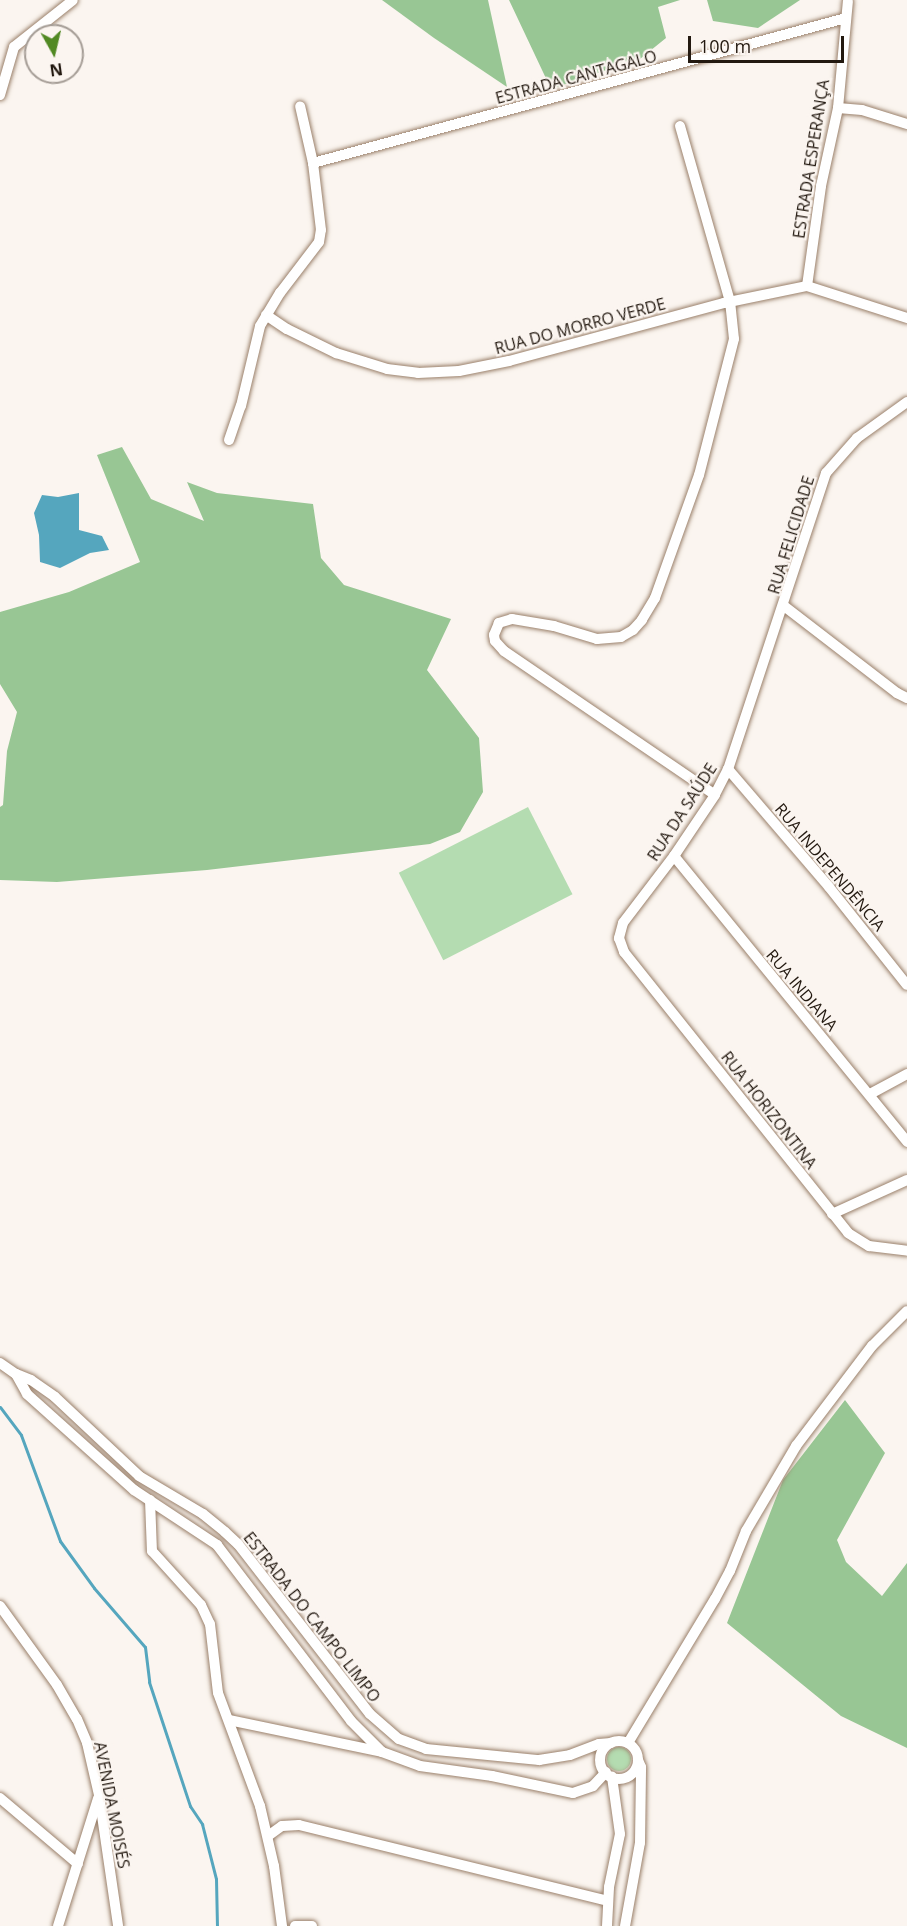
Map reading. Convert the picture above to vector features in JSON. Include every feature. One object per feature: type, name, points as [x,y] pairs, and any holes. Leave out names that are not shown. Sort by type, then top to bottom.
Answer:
[{"type":"street","points":[[0,95],[14,47],[73,0]]},
{"type":"street","name":"ESTRADA ESPERANÇA","points":[[807,286],[821,186],[837,108],[848,1]]},
{"type":"street","name":"ESTRADA CANTAGALO","points":[[313,163],[846,18]]},
{"type":"street","points":[[229,440],[241,406],[255,340],[266,315],[319,242],[321,230],[313,163],[300,106]]},
{"type":"street","points":[[837,108],[862,110],[907,124]]},
{"type":"street","points":[[681,126],[730,302],[734,339],[699,475],[655,598],[633,630],[609,640],[512,619],[499,623],[494,635],[495,641],[504,651],[715,795]]},
{"type":"street","name":"RUA DO MORRO VERDE","points":[[266,315],[287,330],[336,353],[387,369],[440,373],[509,361],[730,302],[807,286],[907,318]]},
{"type":"street","name":"RUA FELICIDADE","points":[[784,606],[826,473],[857,438],[907,402]]},
{"type":"street","points":[[784,606],[897,693],[907,698]]},
{"type":"street","name":"RUA DA SAÚDE","points":[[627,957],[619,938],[623,923],[674,856],[715,795],[728,769],[784,606]]},
{"type":"street","name":"RUA INDEPENDÊNCIA","points":[[728,769],[829,887],[907,986]]},
{"type":"street","name":"RUA INDIANA","points":[[674,856],[907,1142]]},
{"type":"street","name":"RUA HORIZONTINA","points":[[627,957],[848,1233],[869,1245],[907,1251]]},
{"type":"street","points":[[870,1094],[907,1074]]},
{"type":"street","points":[[832,1214],[907,1180]]},
{"type":"street","points":[[628,1743],[715,1599],[730,1571],[746,1531],[796,1446],[872,1346],[907,1311]]},
{"type":"street","name":"ESTRADA DO CAMPO LIMPO","points":[[0,1364],[31,1380],[55,1397],[139,1476],[203,1514],[238,1544],[370,1714],[399,1739],[426,1749],[539,1760],[570,1755],[599,1744],[611,1743]]},
{"type":"street","points":[[16,1374],[27,1394],[134,1490],[217,1545],[351,1721],[382,1752]]},
{"type":"street","points":[[150,1500],[153,1551],[201,1605],[208,1617],[212,1630],[217,1688],[251,1776],[268,1836],[282,1926]]},
{"type":"street","name":"AVENIDA MOISÉS","points":[[0,1606],[36,1654],[77,1719],[87,1743],[99,1795],[118,1926]]},
{"type":"street","points":[[228,1720],[382,1752],[420,1766],[492,1776],[573,1793],[593,1786],[609,1774]]},
{"type":"street","points":[[607,1926],[608,1901],[620,1834],[609,1774],[601,1758],[611,1743],[628,1743],[636,1752],[641,1767],[640,1843],[625,1926]]},
{"type":"street","points":[[609,1774],[620,1778],[632,1774],[638,1760]]},
{"type":"street","points":[[58,1926],[99,1795]]},
{"type":"street","points":[[0,1798],[78,1864]]},
{"type":"street","points":[[268,1836],[282,1826],[299,1825],[608,1901]]},
{"type":"street","points":[[295,1926],[312,1926]]},
{"type":"green space","points":[[382,0],[488,0],[507,87],[434,38]]},
{"type":"green space","points":[[509,0],[680,0],[658,7],[666,38],[640,59],[551,89]]},
{"type":"green space","points":[[707,0],[800,0],[758,28],[713,21]]},
{"type":"green space","points":[[122,447],[151,499],[204,521],[187,482],[217,493],[313,504],[321,558],[344,585],[451,619],[427,670],[479,738],[483,792],[460,832],[430,844],[207,870],[57,882],[0,880],[0,807],[3,805],[7,751],[17,712],[0,684],[0,612],[69,592],[140,562],[97,455]]},
{"type":"green space","points":[[528,807],[572,894],[443,960],[399,873]]},
{"type":"green space","points":[[845,1400],[885,1453],[837,1540],[846,1562],[882,1596],[907,1563],[907,1748],[841,1716],[727,1623],[783,1480]]},
{"type":"green space","points":[[619,1747],[624,1748],[630,1754],[630,1764],[624,1770],[619,1771],[614,1770],[608,1764],[607,1759],[608,1754],[614,1748]]},
{"type":"water","points":[[79,493],[79,530],[102,536],[109,550],[90,553],[60,568],[40,562],[39,535],[34,513],[42,495],[58,497]]},
{"type":"waterway","points":[[0,1407],[21,1435],[60,1541],[94,1588],[145,1647],[149,1682],[190,1806],[202,1824],[216,1879],[217,1926]]}]
